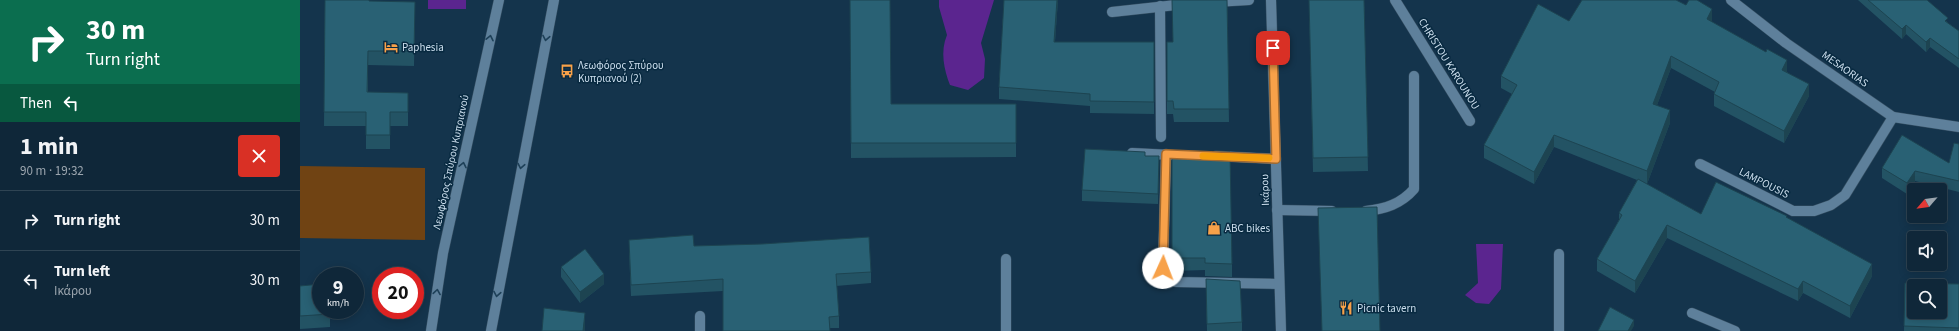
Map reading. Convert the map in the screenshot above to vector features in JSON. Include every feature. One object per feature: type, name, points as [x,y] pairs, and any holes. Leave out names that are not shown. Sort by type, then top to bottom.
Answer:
[{"type":"street","name":"Λεωφόρος Σπύρου Κυπριανού","points":[[432,331],[443,253],[499,0]]},
{"type":"street","points":[[491,331],[554,0]]},
{"type":"street","points":[[1112,12],[1160,6],[1249,0]]},
{"type":"street","name":"Ικάρου","points":[[1271,0],[1281,331]]},
{"type":"street","name":"CHRISTOU KAROUNOU","points":[[1395,0],[1470,121]]},
{"type":"street","name":"MESAORIAS","points":[[1732,0],[1786,43],[1893,117],[1959,127]]},
{"type":"street","points":[[1160,6],[1161,137]]},
{"type":"street","points":[[1277,210],[1367,211],[1392,206],[1406,198],[1414,189],[1414,76]]},
{"type":"street","name":"LAMPOUSIS","points":[[1700,164],[1792,211],[1814,211],[1831,205],[1845,195],[1893,117]]},
{"type":"street","points":[[1119,152],[1182,155]]},
{"type":"street","points":[[1166,154],[1163,268],[1167,277],[1176,282],[1279,284]]},
{"type":"street","points":[[1205,156],[1276,159]]},
{"type":"street","points":[[1559,254],[1560,331]]},
{"type":"street","points":[[1006,259],[1006,331]]},
{"type":"street","points":[[1692,313],[1735,331]]},
{"type":"street","points":[[700,316],[700,331]]},
{"type":"shaded area","points":[[428,0],[466,0],[466,9],[428,9]]},
{"type":"shaded area","points":[[939,0],[994,0],[981,43],[985,59],[984,78],[968,90],[950,85],[948,79],[943,54],[947,35],[939,7]]},
{"type":"shaded area","points":[[300,166],[425,168],[425,240],[300,238]]},
{"type":"shaded area","points":[[1476,244],[1503,244],[1501,289],[1489,304],[1476,303],[1465,295],[1478,283]]},
{"type":"building","points":[[325,0],[415,2],[414,51],[368,51],[367,92],[408,93],[408,112],[390,112],[390,135],[366,135],[366,112],[324,112]]},
{"type":"building","points":[[850,0],[890,0],[891,104],[1016,104],[1016,143],[851,143]]},
{"type":"building","points":[[1004,0],[1057,0],[1054,42],[1154,42],[1154,102],[1090,101],[1090,94],[999,87]]},
{"type":"building","points":[[1172,0],[1227,0],[1229,109],[1174,109],[1173,101],[1167,101],[1167,42],[1173,42]]},
{"type":"building","points":[[1309,0],[1364,0],[1368,157],[1313,158]]},
{"type":"building","points":[[1582,0],[1676,0],[1686,5],[1689,0],[1697,0],[1712,9],[1707,19],[1766,52],[1767,49],[1787,60],[1782,70],[1809,84],[1784,131],[1714,94],[1719,82],[1671,56],[1653,104],[1670,110],[1647,171],[1554,135],[1534,172],[1484,145],[1517,85],[1501,76],[1538,4],[1569,21]]},
{"type":"building","points":[[1868,0],[1927,0],[1948,18],[1945,21],[1959,31],[1959,59],[1930,38],[1926,42],[1906,25],[1902,29]]},
{"type":"building","points":[[1902,135],[1949,163],[1954,143],[1959,144],[1959,181],[1915,171],[1907,183],[1882,168]]},
{"type":"building","points":[[1085,149],[1145,152],[1145,156],[1159,156],[1158,194],[1082,190]]},
{"type":"building","points":[[1230,152],[1232,264],[1205,263],[1205,258],[1172,258],[1172,153]]},
{"type":"building","points":[[1638,179],[1701,214],[1716,182],[1787,216],[1786,217],[1872,264],[1850,306],[1803,281],[1798,289],[1667,225],[1635,281],[1597,259],[1622,215],[1619,213]]},
{"type":"building","points":[[1377,207],[1380,331],[1322,331],[1318,208]]},
{"type":"building","points":[[693,235],[694,246],[762,244],[869,237],[871,272],[836,274],[839,316],[829,317],[830,331],[723,331],[723,279],[631,285],[629,240]]},
{"type":"building","points":[[585,249],[604,274],[580,292],[561,267]]},
{"type":"building","points":[[1206,279],[1240,281],[1242,322],[1207,324]]},
{"type":"building","points":[[1905,283],[1907,283],[1907,319],[1947,319],[1947,284],[1959,284],[1959,328],[1904,326]]},
{"type":"building","points":[[312,285],[312,315],[300,316],[300,286]]},
{"type":"building","points":[[1610,307],[1634,320],[1628,331],[1598,331]]},
{"type":"building","points":[[544,308],[585,313],[583,331],[542,331]]},
{"type":"slow traffic","points":[[1203,156],[1269,158]]},
{"type":"place","name":"Paphesia","points":[[391,47]]},
{"type":"place","name":"Λεωφόρος Σπύρου Κυπριανού (2)","points":[[567,71]]},
{"type":"place","name":"ABC bikes","points":[[1214,228]]},
{"type":"place","name":"Picnic tavern","points":[[1346,308]]},
{"type":"route","points":[[1163,268],[1166,154],[1276,159],[1273,48]]}]
